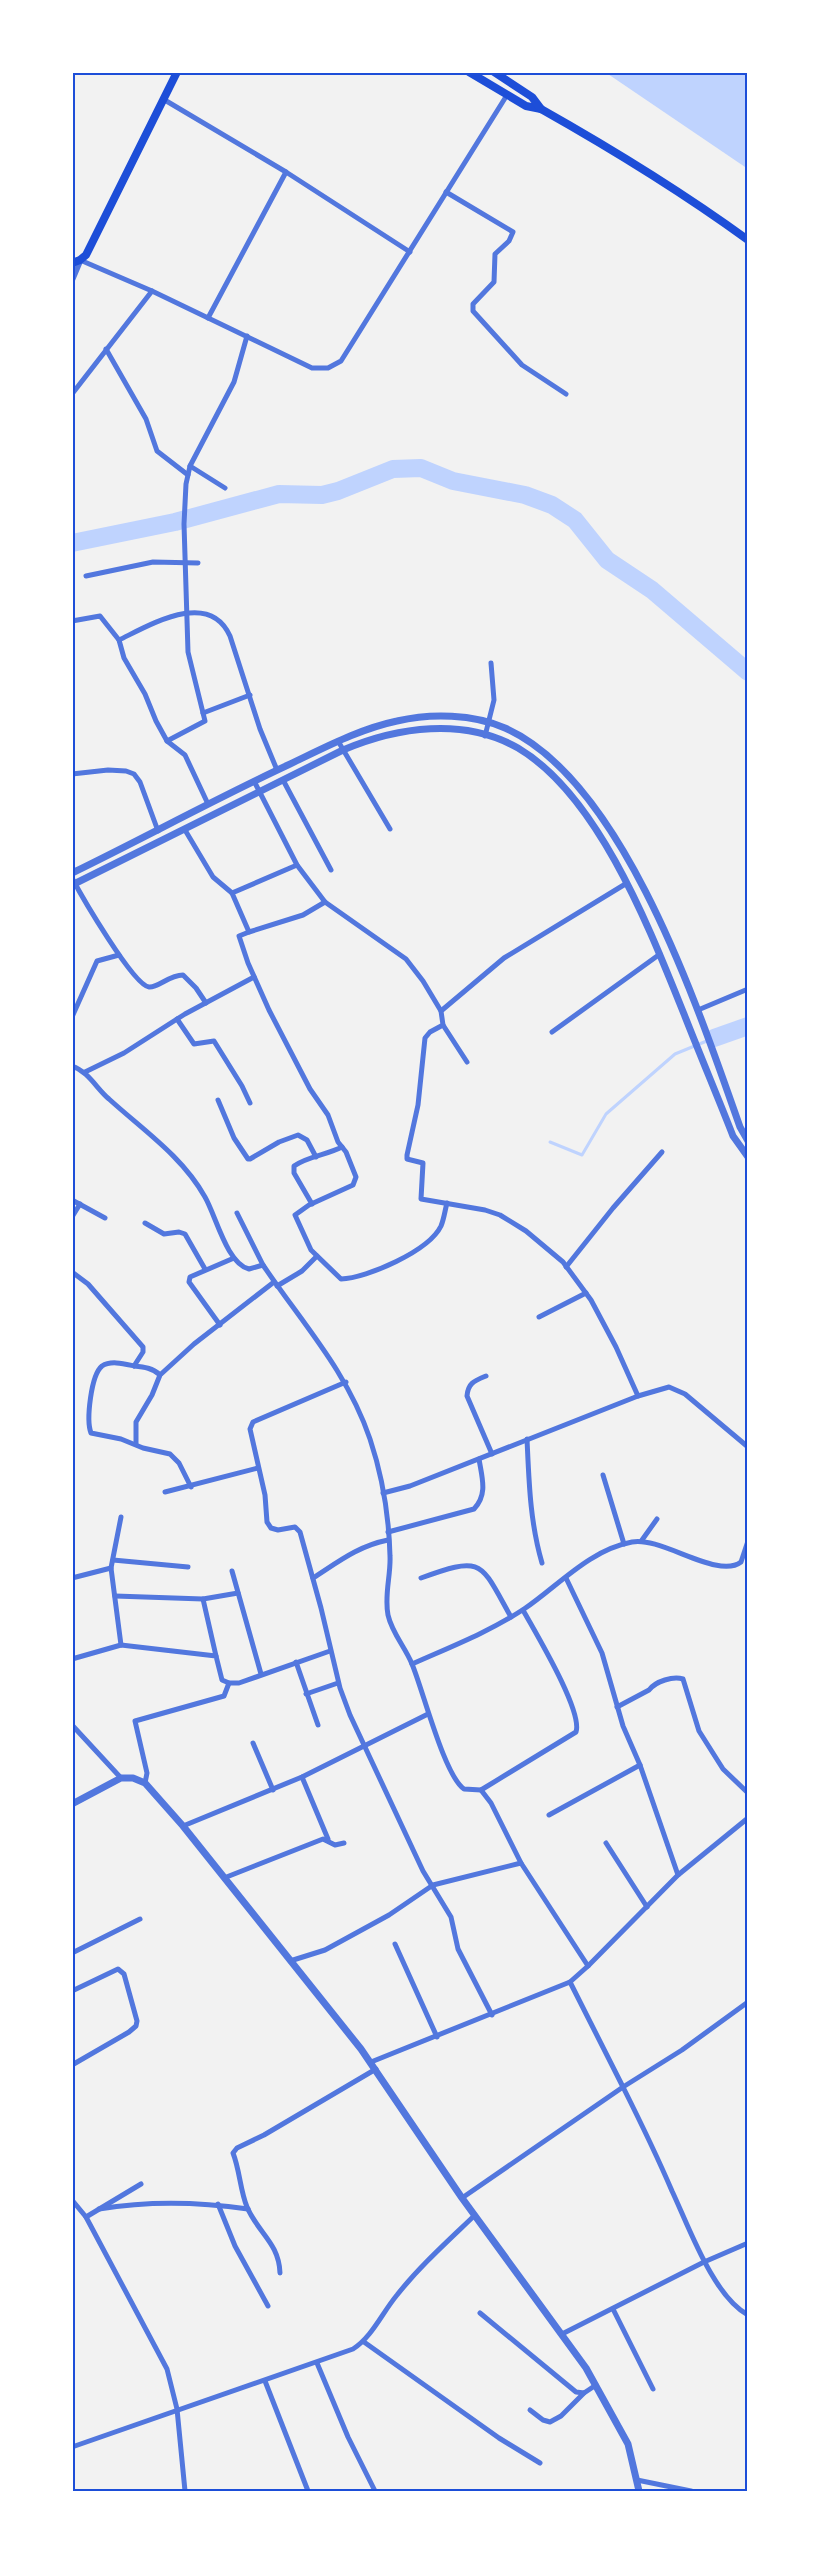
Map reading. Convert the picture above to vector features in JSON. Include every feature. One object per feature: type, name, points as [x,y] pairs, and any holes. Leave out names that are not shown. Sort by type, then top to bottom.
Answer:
[{"type":"highway","points":[[469,72],[526,106],[541,109],[624,156],[748,240]]},
{"type":"highway","points":[[494,72],[532,98],[541,109]]},
{"type":"main road","points":[[76,262],[86,255],[177,72]]},
{"type":"street","points":[[72,279],[76,262],[152,291],[312,368],[328,368],[341,361],[507,95]]},
{"type":"street","points":[[163,99],[286,172],[410,252]]},
{"type":"street","points":[[208,318],[286,172]]},
{"type":"street","points":[[446,192],[510,228],[513,232],[509,241],[495,254],[494,282],[473,304],[473,311],[522,364],[566,394]]},
{"type":"street","points":[[72,394],[152,291]]},
{"type":"street","points":[[167,741],[205,722],[188,652],[185,613],[184,515],[188,475],[190,466],[234,382],[247,336]]},
{"type":"street","points":[[106,350],[146,419],[158,451],[188,475]]},
{"type":"street","points":[[190,466],[225,488]]},
{"type":"street","points":[[86,576],[153,562],[198,563]]},
{"type":"street","points":[[119,640],[170,615],[185,613],[208,616],[222,622],[230,636],[260,729],[277,771]]},
{"type":"street","points":[[72,621],[100,616],[119,640],[124,658],[145,694],[167,741],[184,755],[208,804]]},
{"type":"street","points":[[485,736],[494,700],[491,663]]},
{"type":"street","points":[[203,713],[250,695]]},
{"type":"street","points":[[73,880],[208,804],[338,741],[378,726],[421,717],[445,716],[490,723],[521,736],[554,760],[607,825],[633,868],[664,930],[698,1010],[747,1140],[739,1146]]},
{"type":"street","points":[[73,880],[185,830],[343,750],[379,736],[422,729],[459,730],[517,747],[561,784],[577,804],[627,883],[660,954],[739,1146],[748,1157]]},
{"type":"street","points":[[338,741],[390,829]]},
{"type":"street","points":[[72,774],[108,770],[135,774],[158,831]]},
{"type":"street","points":[[283,780],[331,870]]},
{"type":"street","points":[[254,781],[297,865],[325,902],[406,959],[423,981],[441,1011],[443,1026],[467,1062]]},
{"type":"street","points":[[185,830],[213,877],[238,901],[249,932]]},
{"type":"street","points":[[232,893],[297,865]]},
{"type":"street","points":[[73,880],[119,955],[147,987],[152,987],[174,975],[183,975],[206,1003]]},
{"type":"street","points":[[441,1011],[504,958],[627,883]]},
{"type":"street","points":[[325,902],[303,915],[239,936],[254,977],[310,1089],[328,1115],[355,1173],[356,1182],[295,1215],[310,1250],[341,1279],[384,1269],[411,1254],[441,1227],[447,1203]]},
{"type":"street","points":[[552,1032],[660,954]]},
{"type":"street","points":[[72,1017],[97,961],[119,955]]},
{"type":"street","points":[[86,1072],[124,1053],[177,1019],[254,977]]},
{"type":"street","points":[[698,1010],[748,990]]},
{"type":"street","points":[[177,1019],[194,1044],[214,1041],[250,1103]]},
{"type":"street","points":[[443,1026],[430,1032],[424,1038],[418,1105],[407,1155],[407,1159],[423,1163],[421,1198],[500,1215],[526,1231],[566,1267],[585,1293],[616,1347],[638,1396]]},
{"type":"street","points":[[72,1066],[86,1072],[106,1097],[153,1135],[195,1182],[214,1214],[234,1258],[242,1268],[249,1269],[263,1265]]},
{"type":"street","points":[[218,1100],[234,1138],[250,1160],[287,1137],[298,1135],[307,1140],[316,1157]]},
{"type":"street","points":[[312,1204],[294,1166],[301,1161],[342,1147]]},
{"type":"street","points":[[566,1267],[662,1152]]},
{"type":"street","points":[[72,1200],[105,1218]]},
{"type":"street","points":[[72,1217],[80,1204]]},
{"type":"street","points":[[237,1213],[275,1284],[328,1353],[345,1382],[370,1438],[383,1493],[388,1532],[390,1556],[388,1615],[412,1664],[428,1714],[460,1786],[464,1789],[481,1790],[576,1732],[578,1725],[548,1654],[523,1610]]},
{"type":"street","points":[[145,1223],[164,1234],[179,1232],[185,1234],[205,1269]]},
{"type":"street","points":[[136,1443],[136,1422],[152,1395],[160,1375],[220,1325],[275,1284],[302,1271],[317,1256]]},
{"type":"street","points":[[220,1325],[189,1282],[190,1277],[234,1258]]},
{"type":"street","points":[[72,1272],[88,1284],[143,1347],[143,1352],[134,1366]]},
{"type":"street","points":[[539,1317],[585,1293]]},
{"type":"street","points":[[160,1375],[150,1368],[109,1363],[103,1366],[97,1373],[89,1409],[88,1426],[91,1433],[98,1436],[136,1443],[143,1448],[170,1454],[179,1463],[191,1486]]},
{"type":"street","points":[[486,1376],[472,1382],[468,1387],[467,1396],[492,1454]]},
{"type":"street","points":[[345,1382],[253,1422],[250,1429],[265,1495],[267,1522],[271,1528],[278,1530],[295,1527],[300,1532],[338,1683],[364,1745],[423,1870],[451,1917],[458,1949],[492,2015]]},
{"type":"street","points":[[383,1493],[410,1486],[526,1439],[663,1388],[674,1388],[685,1394],[748,1447]]},
{"type":"street","points":[[526,1439],[529,1502],[534,1536],[542,1563]]},
{"type":"street","points":[[388,1532],[474,1509],[482,1501],[484,1493],[479,1459]]},
{"type":"street","points":[[165,1492],[258,1468]]},
{"type":"street","points":[[603,1475],[624,1544]]},
{"type":"street","points":[[121,1517],[111,1568],[121,1645]]},
{"type":"street","points":[[642,1540],[657,1519]]},
{"type":"street","points":[[313,1578],[349,1553],[388,1540]]},
{"type":"street","points":[[412,1664],[468,1640],[511,1617],[588,1560],[624,1544],[642,1540],[671,1549],[692,1559],[732,1567],[741,1562],[748,1541]]},
{"type":"street","points":[[113,1560],[188,1567]]},
{"type":"street","points":[[421,1578],[464,1565],[476,1566],[490,1580],[511,1617]]},
{"type":"street","points":[[72,1578],[111,1568]]},
{"type":"street","points":[[232,1571],[261,1674]]},
{"type":"street","points":[[566,1578],[595,1635],[617,1707],[640,1765],[678,1875]]},
{"type":"street","points":[[115,1596],[203,1599],[238,1593]]},
{"type":"street","points":[[203,1599],[222,1680],[229,1683],[238,1683],[330,1650]]},
{"type":"street","points":[[72,1659],[121,1645],[216,1656]]},
{"type":"street","points":[[296,1662],[318,1725]]},
{"type":"street","points":[[617,1707],[649,1690],[653,1685],[677,1677],[683,1679],[699,1731],[723,1768],[748,1793]]},
{"type":"street","points":[[145,1784],[147,1773],[135,1721],[224,1696],[229,1683]]},
{"type":"street","points":[[306,1695],[338,1683]]},
{"type":"street","points":[[183,1826],[302,1777],[428,1714]]},
{"type":"street","points":[[72,1725],[121,1778]]},
{"type":"street","points":[[253,1743],[273,1790]]},
{"type":"street","points":[[549,1815],[640,1765]]},
{"type":"street","points":[[302,1777],[328,1839],[335,1845],[344,1843]]},
{"type":"street","points":[[72,1804],[121,1778],[133,1778],[145,1784],[183,1826],[371,2062],[462,2198],[562,2334],[596,2385],[628,2444],[639,2491]]},
{"type":"street","points":[[481,1790],[491,1803],[521,1863],[588,1966]]},
{"type":"street","points":[[371,2062],[570,1982],[678,1875],[748,1818]]},
{"type":"street","points":[[224,1878],[328,1839]]},
{"type":"street","points":[[606,1843],[647,1907]]},
{"type":"street","points":[[290,1961],[325,1950],[388,1915],[433,1885],[521,1863]]},
{"type":"street","points":[[72,1953],[140,1918]]},
{"type":"street","points":[[394,1944],[437,2037]]},
{"type":"street","points":[[72,1991],[118,1969],[124,1974],[137,2021],[136,2026],[129,2032],[72,2065]]},
{"type":"street","points":[[570,1982],[623,2088],[704,2262],[732,2302],[748,2315]]},
{"type":"street","points":[[462,2198],[682,2050],[748,2002]]},
{"type":"street","points":[[280,2273],[276,2250],[248,2209],[240,2169],[233,2153],[237,2148],[376,2069]]},
{"type":"street","points":[[86,2217],[141,2184]]},
{"type":"street","points":[[72,2200],[86,2217],[167,2369],[177,2409],[184,2491]]},
{"type":"street","points":[[99,2209],[143,2204],[218,2205],[248,2209]]},
{"type":"street","points":[[218,2205],[235,2246],[268,2306]]},
{"type":"street","points":[[72,2447],[316,2363],[364,2342],[397,2295],[475,2215]]},
{"type":"street","points":[[562,2334],[704,2262],[748,2243]]},
{"type":"street","points":[[614,2308],[653,2389]]},
{"type":"street","points":[[480,2313],[576,2392],[584,2393]]},
{"type":"street","points":[[364,2342],[499,2438],[540,2463]]},
{"type":"street","points":[[316,2363],[348,2437],[375,2491]]},
{"type":"street","points":[[265,2381],[308,2491]]},
{"type":"street","points":[[530,2410],[543,2420],[550,2422],[561,2416],[584,2393],[596,2385]]},
{"type":"street","points":[[638,2480],[691,2491]]},
{"type":"water","points":[[605,72],[748,72],[748,169]]},
{"type":"waterway","points":[[72,543],[175,522],[279,494],[322,495],[393,469],[421,468],[453,481],[525,495],[552,505],[575,520],[607,560],[652,590],[748,672]]},
{"type":"waterway","points":[[714,1038],[748,1026]]},
{"type":"waterway","points":[[550,1142],[582,1155],[606,1114],[675,1054],[714,1038]]}]
